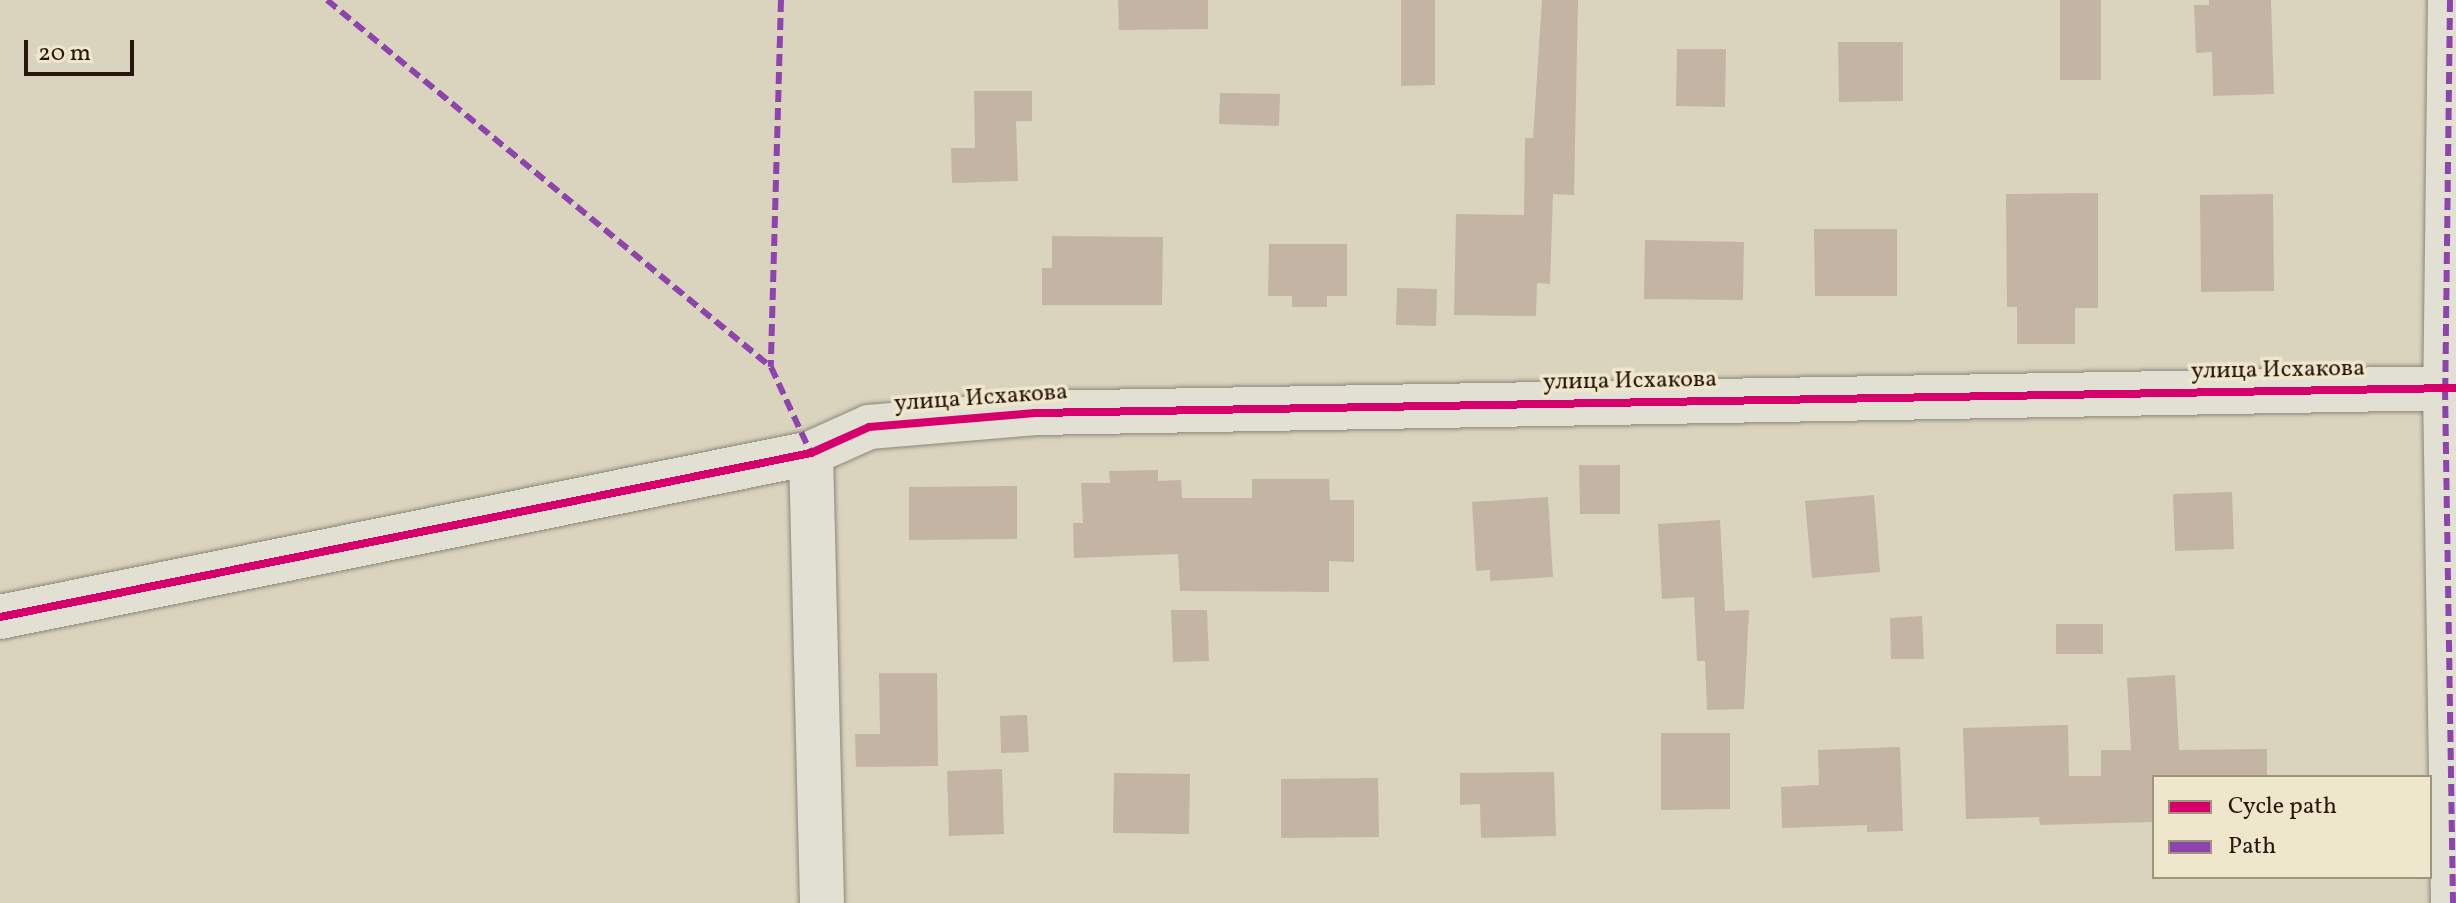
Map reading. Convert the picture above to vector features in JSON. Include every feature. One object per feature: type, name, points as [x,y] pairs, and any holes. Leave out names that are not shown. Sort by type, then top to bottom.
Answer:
[{"type":"street","points":[[2450,0],[2453,903]]},
{"type":"street","name":"улица Исхакова","points":[[0,617],[811,453],[869,427],[1035,413],[2450,388]]},
{"type":"street","points":[[811,453],[822,903]]},
{"type":"building","points":[[1118,0],[1208,0],[1208,29],[1119,30]]},
{"type":"building","points":[[1401,0],[1435,0],[1435,85],[1401,86]]},
{"type":"building","points":[[1542,0],[1578,0],[1574,195],[1553,194],[1550,284],[1537,283],[1536,316],[1454,315],[1456,214],[1524,215],[1525,138],[1533,138]]},
{"type":"building","points":[[2060,0],[2101,0],[2101,80],[2060,80]]},
{"type":"building","points":[[2209,0],[2271,0],[2274,94],[2213,96],[2212,52],[2196,53],[2194,5],[2209,5]]},
{"type":"building","points":[[1838,42],[1903,42],[1903,101],[1839,102]]},
{"type":"building","points":[[1677,49],[1726,49],[1725,107],[1676,106]]},
{"type":"building","points":[[974,91],[1032,91],[1032,121],[1016,121],[1018,181],[952,183],[951,148],[975,148]]},
{"type":"building","points":[[1220,93],[1280,94],[1279,126],[1219,124]]},
{"type":"building","points":[[2098,193],[2098,308],[2075,308],[2075,344],[2017,344],[2017,307],[2007,307],[2006,194]]},
{"type":"building","points":[[2273,194],[2274,291],[2201,292],[2200,195]]},
{"type":"building","points":[[1814,229],[1897,229],[1897,296],[1815,296]]},
{"type":"building","points":[[1052,236],[1163,237],[1162,305],[1042,305],[1042,268],[1052,268]]},
{"type":"building","points":[[1645,240],[1744,242],[1743,300],[1644,299]]},
{"type":"building","points":[[1269,244],[1347,244],[1347,296],[1327,296],[1327,307],[1292,307],[1292,296],[1268,296]]},
{"type":"building","points":[[1397,288],[1437,289],[1436,326],[1396,325]]},
{"type":"building","points":[[1579,465],[1620,465],[1620,514],[1580,514]]},
{"type":"building","points":[[1158,470],[1158,481],[1181,480],[1182,498],[1252,498],[1252,479],[1329,479],[1330,500],[1354,500],[1354,562],[1329,561],[1329,592],[1180,591],[1178,554],[1074,558],[1073,523],[1083,523],[1081,483],[1110,483],[1109,471]]},
{"type":"building","points":[[1017,486],[1017,539],[909,540],[909,487]]},
{"type":"building","points":[[2232,492],[2234,549],[2175,551],[2173,494]]},
{"type":"building","points":[[1874,495],[1880,572],[1812,578],[1805,501]]},
{"type":"building","points":[[1548,497],[1553,577],[1490,581],[1490,570],[1476,571],[1472,502]]},
{"type":"building","points":[[1720,520],[1725,611],[1749,610],[1744,709],[1707,710],[1705,661],[1697,661],[1694,597],[1662,599],[1658,524]]},
{"type":"building","points":[[1171,610],[1207,610],[1209,661],[1173,662]]},
{"type":"building","points":[[1922,616],[1924,659],[1891,659],[1890,618]]},
{"type":"building","points":[[2056,624],[2103,624],[2103,654],[2056,654]]},
{"type":"building","points":[[879,673],[937,673],[938,766],[856,767],[855,734],[880,734]]},
{"type":"building","points":[[2175,675],[2179,750],[2267,749],[2267,775],[2152,775],[2152,822],[2040,825],[2039,817],[1966,819],[1963,728],[2068,725],[2069,776],[2101,776],[2101,750],[2131,750],[2127,678]]},
{"type":"building","points":[[1027,715],[1029,752],[1001,753],[1000,716]]},
{"type":"building","points":[[1661,733],[1730,733],[1730,809],[1661,810]]},
{"type":"building","points":[[1900,747],[1903,831],[1867,832],[1867,825],[1782,828],[1781,787],[1819,785],[1818,750]]},
{"type":"building","points":[[1002,769],[1004,834],[949,836],[947,771]]},
{"type":"building","points":[[1554,772],[1556,836],[1481,838],[1480,804],[1460,805],[1460,773]]},
{"type":"building","points":[[1114,773],[1190,774],[1189,834],[1113,833]]},
{"type":"building","points":[[1378,778],[1379,837],[1281,838],[1281,779]]},
{"type":"marked path","points":[[327,0],[771,367]]},
{"type":"marked path","points":[[781,0],[771,367],[811,453],[818,450]]},
{"type":"marked path","points":[[2450,0],[2445,388],[2453,903]]},
{"type":"cycle path","points":[[0,617],[811,453],[869,427],[1035,413],[2456,388]]}]
